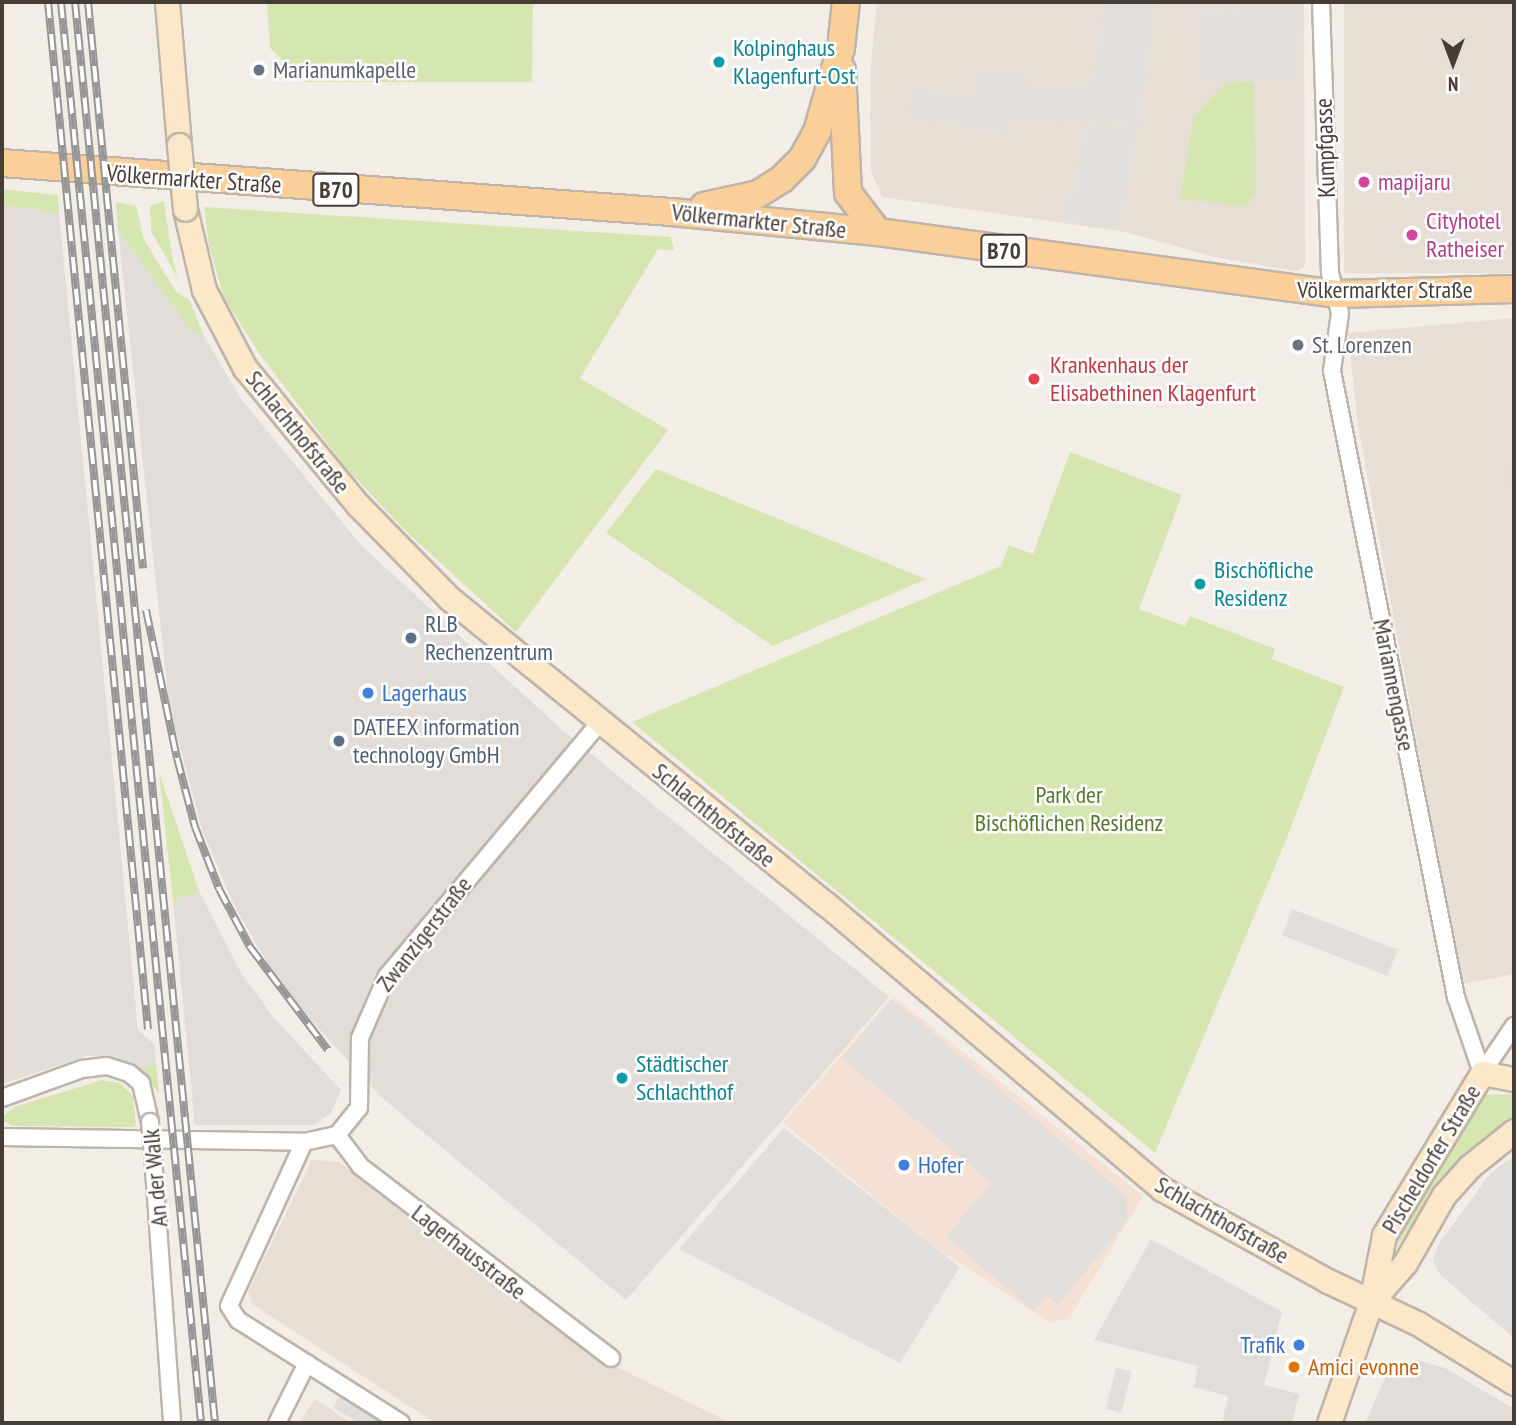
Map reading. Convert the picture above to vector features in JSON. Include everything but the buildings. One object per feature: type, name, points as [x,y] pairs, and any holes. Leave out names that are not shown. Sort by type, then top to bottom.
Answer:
[{"type":"main road","name":"B70","points":[[671,212],[740,200],[782,179],[817,132],[841,48],[846,2]]},
{"type":"main road","points":[[841,48],[848,192],[878,232]]},
{"type":"main road","name":"Völkermarkter Straße","points":[[2,163],[671,212],[878,232],[1336,294],[1514,289]]},
{"type":"street","name":"Schlachthofstraße","points":[[167,2],[185,209],[204,290],[245,368],[401,552],[449,598],[599,723],[826,904],[1163,1189],[1371,1302],[1417,1323],[1514,1383]]},
{"type":"street","name":"Kumpfgasse","points":[[1321,2],[1330,273],[1336,294]]},
{"type":"street","name":"Mariannengasse","points":[[1336,294],[1340,313],[1332,372],[1456,997],[1482,1073]]},
{"type":"street","name":"Zwanzigerstraße","points":[[337,1135],[359,1108],[360,1038],[387,976],[599,723]]},
{"type":"street","name":"Pischeldorfer Straße","points":[[1329,1423],[1371,1302],[1384,1235],[1482,1073],[1514,1026]]},
{"type":"street","name":"An der Walk","points":[[2,1098],[82,1069],[107,1066],[129,1073],[141,1083],[150,1122],[172,1423]]},
{"type":"street","points":[[1482,1073],[1514,1079]]},
{"type":"street","name":"Pischeldorfer Straße","points":[[1371,1302],[1405,1263],[1444,1195],[1469,1167],[1514,1130]]},
{"type":"street","points":[[2,1137],[304,1142],[337,1135]]},
{"type":"street","name":"Lagerhausstraße","points":[[337,1135],[360,1166],[611,1358]]},
{"type":"street","points":[[304,1142],[229,1306],[237,1320],[401,1423]]},
{"type":"street","points":[[277,1423],[307,1363]]},
{"type":"shaded area","points":[[877,2],[1304,2],[1305,266],[1297,271],[1215,257],[1125,232],[882,197],[871,171],[870,76]]},
{"type":"shaded area","points":[[1106,2],[1157,2],[1137,127],[1087,119],[1039,123],[1008,118],[1005,134],[909,117],[914,88],[974,99],[980,66],[1028,74],[1026,85],[1037,87],[1092,83]]},
{"type":"shaded area","points":[[1344,2],[1514,2],[1514,273],[1344,273]]},
{"type":"shaded area","points":[[1297,9],[1298,79],[1200,81],[1199,11]]},
{"type":"shaded area","points":[[1085,123],[1136,131],[1121,228],[1064,219],[1068,194],[1074,194]]},
{"type":"shaded area","points":[[2,205],[59,213],[138,1030],[154,1044],[156,1063],[140,1070],[115,1057],[87,1056],[2,1084]]},
{"type":"shaded area","points":[[118,230],[190,328],[204,336],[241,399],[361,545],[562,730],[889,997],[626,1300],[381,1097],[283,989],[236,909],[202,830],[169,704]]},
{"type":"shaded area","points":[[1514,318],[1514,974],[1462,984],[1358,425],[1348,333]]},
{"type":"shaded area","points":[[1505,470],[1514,470],[1514,550],[1510,551]]},
{"type":"shaded area","points":[[199,891],[240,971],[273,1017],[341,1090],[331,1113],[314,1125],[195,1125],[173,901]]},
{"type":"shaded area","points":[[1292,909],[1397,949],[1387,976],[1282,935]]},
{"type":"shaded area","points":[[893,996],[1143,1196],[1069,1318],[1050,1323],[934,1246],[783,1123]]},
{"type":"shaded area","points":[[892,999],[1127,1196],[1127,1221],[1058,1305],[1047,1296],[1034,1311],[946,1237],[991,1183],[842,1058]]},
{"type":"shaded area","points":[[784,1128],[960,1267],[900,1363],[679,1249]]},
{"type":"shaded area","points":[[1514,1156],[1514,1338],[1440,1275],[1433,1260],[1438,1245],[1490,1174]]},
{"type":"shaded area","points":[[312,1160],[339,1162],[590,1354],[731,1423],[435,1423],[252,1304],[248,1292]]},
{"type":"shaded area","points":[[1151,1239],[1282,1312],[1264,1385],[1299,1394],[1292,1423],[1222,1423],[1228,1396],[1194,1387],[1198,1366],[1094,1340]]},
{"type":"shaded area","points":[[1417,1360],[1445,1368],[1514,1409],[1514,1423],[1365,1423],[1388,1372]]},
{"type":"shaded area","points":[[1116,1368],[1132,1372],[1121,1413],[1106,1409]]},
{"type":"shaded area","points":[[340,1395],[385,1423],[358,1423],[333,1407]]},
{"type":"shaded area","points":[[315,1399],[351,1423],[299,1423]]},
{"type":"green space","points":[[267,2],[533,2],[532,82],[305,82],[270,48]]},
{"type":"green space","points":[[1226,82],[1254,82],[1256,194],[1244,207],[1180,198],[1194,117]]},
{"type":"green space","points":[[2,189],[58,195],[59,213],[2,205]]},
{"type":"green space","points":[[164,201],[178,279],[151,231],[150,206]]},
{"type":"green space","points":[[116,202],[136,206],[144,240],[177,293],[189,299],[204,336],[190,329],[118,230]]},
{"type":"green space","points":[[204,207],[671,237],[674,250],[658,249],[580,378],[668,430],[516,632],[408,533],[346,468],[259,353],[224,298],[209,246]]},
{"type":"green space","name":"Park der Bischöflichen Residenz","points":[[1070,452],[1182,495],[1139,609],[1185,626],[1190,616],[1275,649],[1272,659],[1344,687],[1286,840],[1155,1153],[632,722],[1001,566],[1009,545],[1033,554]]},
{"type":"green space","points":[[656,469],[926,579],[773,646],[606,533]]},
{"type":"green space","points":[[159,772],[199,891],[173,901]]},
{"type":"green space","points":[[156,1063],[159,1093],[140,1070]]},
{"type":"green space","points":[[102,1080],[120,1083],[133,1096],[136,1127],[12,1126],[4,1121],[4,1115],[14,1107]]},
{"type":"green space","points":[[1514,1094],[1514,1116],[1444,1176],[1394,1251],[1423,1187],[1475,1103],[1485,1095]]},
{"type":"railway","points":[[48,2],[148,1029]]},
{"type":"railway","points":[[61,2],[201,1423]]},
{"type":"railway","points":[[75,2],[215,1423]]},
{"type":"railway","points":[[88,2],[143,568]]},
{"type":"railway","points":[[146,610],[177,758],[195,827],[219,889],[250,947],[328,1050]]},
{"type":"place","name":"Kolpinghaus Klagenfurt-Ost","points":[[719,62]]},
{"type":"place","name":"Marianumkapelle","points":[[259,70]]},
{"type":"place","name":"mapijaru","points":[[1364,182]]},
{"type":"place","name":"Cityhotel Ratheiser","points":[[1412,235]]},
{"type":"place","name":"St. Lorenzen","points":[[1298,345]]},
{"type":"place","name":"Krankenhaus der Elisabethinen Klagenfurt","points":[[1034,379]]},
{"type":"place","name":"Bischöfliche Residenz","points":[[1200,584]]},
{"type":"place","name":"RLB Rechenzentrum","points":[[411,638]]},
{"type":"place","name":"Lagerhaus","points":[[368,693]]},
{"type":"place","name":"DATEEX information technology GmbH","points":[[339,741]]},
{"type":"place","name":"Städtischer Schlachthof","points":[[622,1078]]},
{"type":"place","name":"Hofer","points":[[904,1165]]},
{"type":"place","name":"Trafik","points":[[1299,1345]]},
{"type":"place","name":"Amici evonne","points":[[1294,1367]]}]
